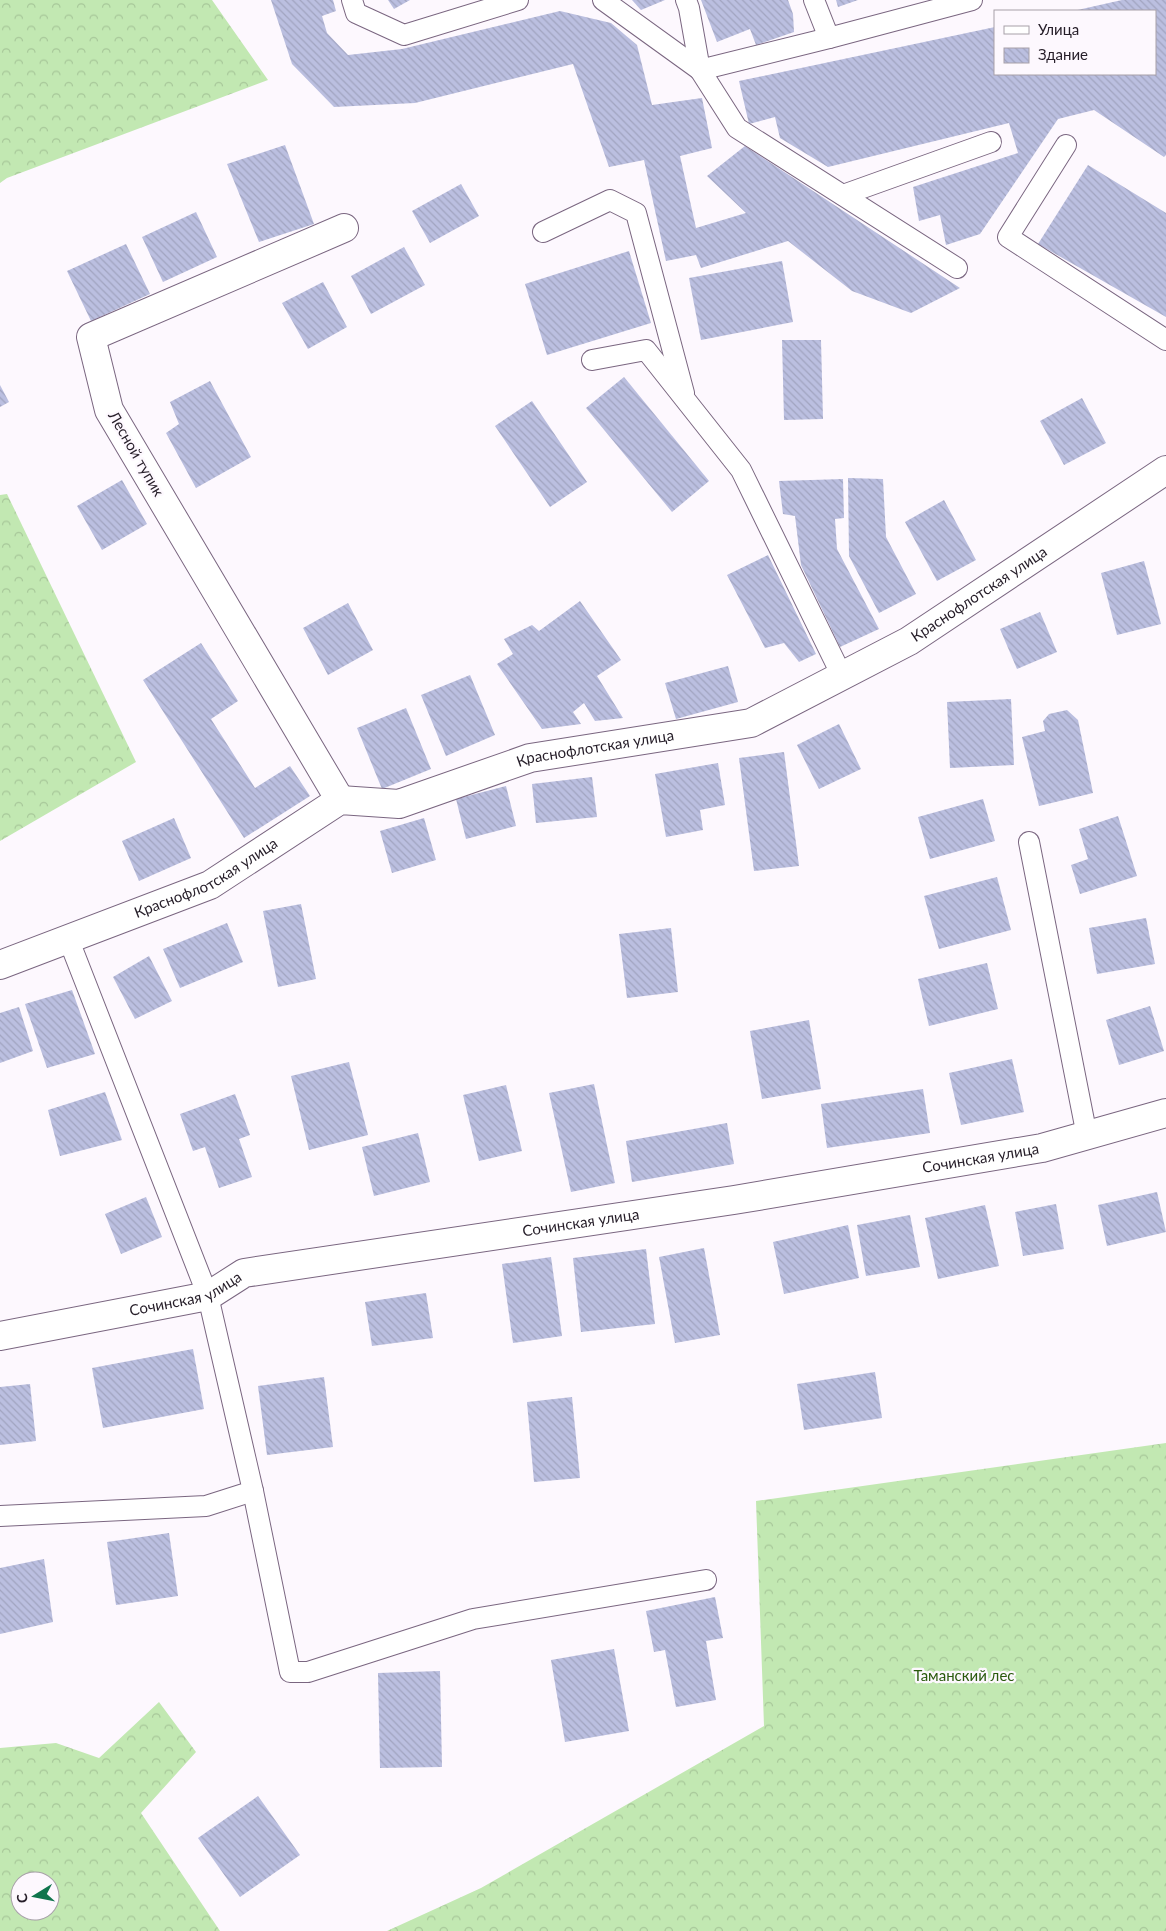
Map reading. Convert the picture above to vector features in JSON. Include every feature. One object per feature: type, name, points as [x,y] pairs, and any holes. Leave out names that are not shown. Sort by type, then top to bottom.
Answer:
[{"type":"street","name":"Лесной тупик","points":[[340,800],[109,410],[91,337],[344,228]]},
{"type":"street","name":"Краснофлотская улица","points":[[0,965],[210,885],[340,800],[399,804],[530,758],[751,723],[909,641],[1166,470]]},
{"type":"street","name":"Сочинская улица","points":[[0,1336],[208,1296],[244,1273],[734,1200],[1042,1148],[1166,1113]]},
{"type":"lane","points":[[352,0],[356,13],[404,35],[491,4],[518,0]]},
{"type":"lane","points":[[603,0],[700,70],[737,128],[957,268]]},
{"type":"lane","points":[[686,0],[700,70]]},
{"type":"lane","points":[[814,0],[829,38]]},
{"type":"lane","points":[[700,70],[972,0]]},
{"type":"lane","points":[[843,195],[991,142]]},
{"type":"lane","points":[[1066,145],[1008,237],[1166,340]]},
{"type":"lane","points":[[543,232],[610,200],[636,213],[686,400]]},
{"type":"lane","points":[[592,360],[646,350],[686,400],[741,470],[842,676]]},
{"type":"lane","points":[[1029,842],[1087,1136]]},
{"type":"lane","points":[[68,938],[208,1296],[253,1491],[290,1672],[308,1672],[473,1619],[706,1580]]},
{"type":"lane","points":[[0,1516],[206,1506],[253,1491]]},
{"type":"green space","points":[[0,0],[212,0],[268,80],[7,178],[0,183]]},
{"type":"green space","points":[[7,494],[136,762],[0,841],[0,495]]},
{"type":"green space","name":"Таманский лес","points":[[1166,1443],[1166,1931],[387,1931],[481,1888],[764,1726],[756,1501]]},
{"type":"green space","points":[[159,1702],[196,1752],[141,1813],[220,1931],[0,1931],[0,1748],[56,1743],[99,1758]]},
{"type":"building","points":[[271,0],[333,0],[336,11],[322,16],[327,33],[348,55],[402,49],[560,11],[611,23],[637,45],[652,105],[702,98],[712,148],[680,156],[696,228],[746,213],[707,176],[745,146],[960,288],[911,313],[852,291],[788,241],[701,268],[696,255],[666,261],[644,160],[609,167],[573,64],[415,103],[334,107],[292,64]]},
{"type":"building","points":[[388,0],[410,0],[394,9]]},
{"type":"building","points":[[632,0],[665,0],[641,10]]},
{"type":"building","points":[[701,0],[788,0],[793,14],[794,32],[756,45],[750,29],[717,42]]},
{"type":"building","points":[[836,0],[858,0],[838,7]]},
{"type":"building","points":[[1122,0],[1166,0],[1166,155],[1164,157],[1094,110],[1058,119],[980,234],[946,245],[940,215],[919,221],[913,187],[1018,153],[1009,123],[828,167],[780,138],[775,117],[749,124],[739,81],[994,27],[994,75],[1156,75],[1156,10],[1077,10]]},
{"type":"building","points":[[285,145],[314,224],[259,242],[227,164]]},
{"type":"building","points":[[1088,165],[1166,213],[1166,317],[1038,244]]},
{"type":"building","points":[[461,184],[479,216],[430,243],[412,211]]},
{"type":"building","points":[[196,212],[217,257],[163,282],[142,237]]},
{"type":"building","points":[[126,244],[150,294],[91,321],[67,271]]},
{"type":"building","points":[[404,247],[425,285],[371,314],[351,276]]},
{"type":"building","points":[[629,251],[651,323],[547,355],[525,284]]},
{"type":"building","points":[[782,261],[793,322],[701,340],[689,278]]},
{"type":"building","points":[[323,282],[347,327],[308,349],[282,303]]},
{"type":"building","points":[[782,340],[821,340],[823,419],[784,420]]},
{"type":"building","points":[[624,377],[709,481],[672,512],[586,408]]},
{"type":"building","points":[[210,381],[251,457],[196,488],[166,433],[179,424],[170,402]]},
{"type":"building","points":[[0,385],[9,402],[0,407]]},
{"type":"building","points":[[1082,398],[1106,443],[1064,465],[1040,421]]},
{"type":"building","points":[[532,401],[587,482],[550,507],[495,426]]},
{"type":"building","points":[[848,478],[883,479],[886,537],[916,594],[879,613],[849,556]]},
{"type":"building","points":[[843,479],[844,518],[835,519],[837,549],[879,629],[840,647],[801,565],[795,516],[783,514],[779,481]]},
{"type":"building","points":[[122,480],[147,524],[102,550],[77,506]]},
{"type":"building","points":[[944,500],[976,560],[937,581],[905,522]]},
{"type":"building","points":[[768,555],[816,654],[799,662],[784,643],[765,648],[727,575]]},
{"type":"building","points":[[1144,561],[1161,624],[1117,635],[1101,573]]},
{"type":"building","points":[[580,601],[621,660],[597,676],[623,718],[595,721],[584,703],[573,712],[581,724],[542,729],[497,664],[513,654],[504,639],[532,625],[539,631]]},
{"type":"building","points":[[348,603],[373,650],[328,675],[303,628]]},
{"type":"building","points":[[1040,612],[1057,652],[1017,669],[1000,629]]},
{"type":"building","points":[[201,643],[238,701],[211,719],[255,788],[290,766],[310,796],[244,838],[143,680]]},
{"type":"building","points":[[728,666],[738,702],[676,719],[665,683]]},
{"type":"building","points":[[470,675],[495,735],[446,756],[421,695]]},
{"type":"building","points":[[1011,699],[1014,765],[950,768],[947,702]]},
{"type":"building","points":[[406,708],[431,769],[382,789],[357,728]]},
{"type":"building","points":[[1067,710],[1078,720],[1093,793],[1039,806],[1022,737],[1045,731],[1043,721],[1049,714]]},
{"type":"building","points":[[839,724],[861,769],[819,789],[797,745]]},
{"type":"building","points":[[784,752],[799,866],[754,871],[739,758]]},
{"type":"building","points":[[718,763],[725,805],[700,810],[703,830],[666,837],[655,774]]},
{"type":"building","points":[[592,777],[597,817],[536,823],[532,784]]},
{"type":"building","points":[[506,786],[516,826],[466,839],[456,799]]},
{"type":"building","points":[[983,799],[995,841],[930,859],[918,817]]},
{"type":"building","points":[[1118,816],[1137,876],[1080,894],[1071,865],[1088,859],[1079,829]]},
{"type":"building","points":[[174,818],[191,858],[139,881],[122,841]]},
{"type":"building","points":[[424,818],[436,860],[392,873],[380,831]]},
{"type":"building","points":[[997,877],[1011,930],[939,949],[924,896]]},
{"type":"building","points":[[301,904],[316,979],[278,987],[263,911]]},
{"type":"building","points":[[1146,918],[1155,964],[1097,974],[1089,928]]},
{"type":"building","points":[[227,923],[243,962],[180,988],[163,949]]},
{"type":"building","points":[[671,928],[678,992],[627,998],[619,934]]},
{"type":"building","points":[[149,956],[172,1001],[135,1019],[113,977]]},
{"type":"building","points":[[987,963],[998,1009],[929,1026],[918,979]]},
{"type":"building","points":[[72,990],[95,1054],[47,1068],[25,1004]]},
{"type":"building","points":[[1150,1006],[1164,1051],[1119,1065],[1106,1020]]},
{"type":"building","points":[[19,1007],[33,1051],[0,1063],[0,1013]]},
{"type":"building","points":[[809,1020],[821,1089],[762,1099],[750,1031]]},
{"type":"building","points":[[1012,1059],[1024,1112],[961,1125],[949,1073]]},
{"type":"building","points":[[349,1062],[368,1135],[309,1150],[291,1076]]},
{"type":"building","points":[[594,1084],[615,1183],[571,1192],[549,1093]]},
{"type":"building","points":[[506,1085],[522,1151],[479,1161],[463,1095]]},
{"type":"building","points":[[923,1089],[930,1133],[827,1148],[821,1104]]},
{"type":"building","points":[[105,1092],[122,1140],[60,1156],[48,1110]]},
{"type":"building","points":[[235,1094],[250,1135],[239,1139],[252,1177],[219,1188],[205,1147],[193,1151],[180,1114]]},
{"type":"building","points":[[727,1123],[734,1164],[632,1182],[626,1141]]},
{"type":"building","points":[[418,1133],[430,1182],[374,1196],[362,1147]]},
{"type":"building","points":[[1157,1192],[1166,1232],[1107,1246],[1098,1205]]},
{"type":"building","points":[[146,1197],[162,1237],[121,1254],[105,1214]]},
{"type":"building","points":[[1056,1204],[1064,1249],[1023,1256],[1015,1212]]},
{"type":"building","points":[[985,1205],[999,1266],[938,1279],[925,1218]]},
{"type":"building","points":[[910,1215],[920,1267],[866,1276],[857,1225]]},
{"type":"building","points":[[848,1225],[859,1278],[784,1294],[773,1242]]},
{"type":"building","points":[[704,1248],[720,1335],[675,1343],[659,1257]]},
{"type":"building","points":[[646,1249],[655,1324],[581,1332],[573,1258]]},
{"type":"building","points":[[551,1257],[562,1336],[513,1343],[502,1264]]},
{"type":"building","points":[[426,1293],[433,1338],[372,1346],[365,1302]]},
{"type":"building","points":[[193,1349],[204,1409],[103,1428],[92,1368]]},
{"type":"building","points":[[875,1372],[882,1418],[804,1430],[797,1384]]},
{"type":"building","points":[[324,1377],[333,1447],[267,1455],[258,1386]]},
{"type":"building","points":[[30,1384],[36,1441],[0,1445],[0,1387]]},
{"type":"building","points":[[572,1397],[580,1478],[534,1482],[527,1402]]},
{"type":"building","points":[[169,1533],[178,1596],[116,1605],[107,1542]]},
{"type":"building","points":[[44,1559],[53,1622],[0,1634],[0,1568]]},
{"type":"building","points":[[715,1597],[723,1638],[706,1641],[716,1700],[676,1707],[665,1650],[654,1652],[646,1611]]},
{"type":"building","points":[[614,1649],[629,1731],[565,1742],[551,1660]]},
{"type":"building","points":[[440,1671],[442,1767],[380,1768],[378,1673]]},
{"type":"building","points":[[258,1796],[300,1855],[240,1897],[198,1838]]}]
